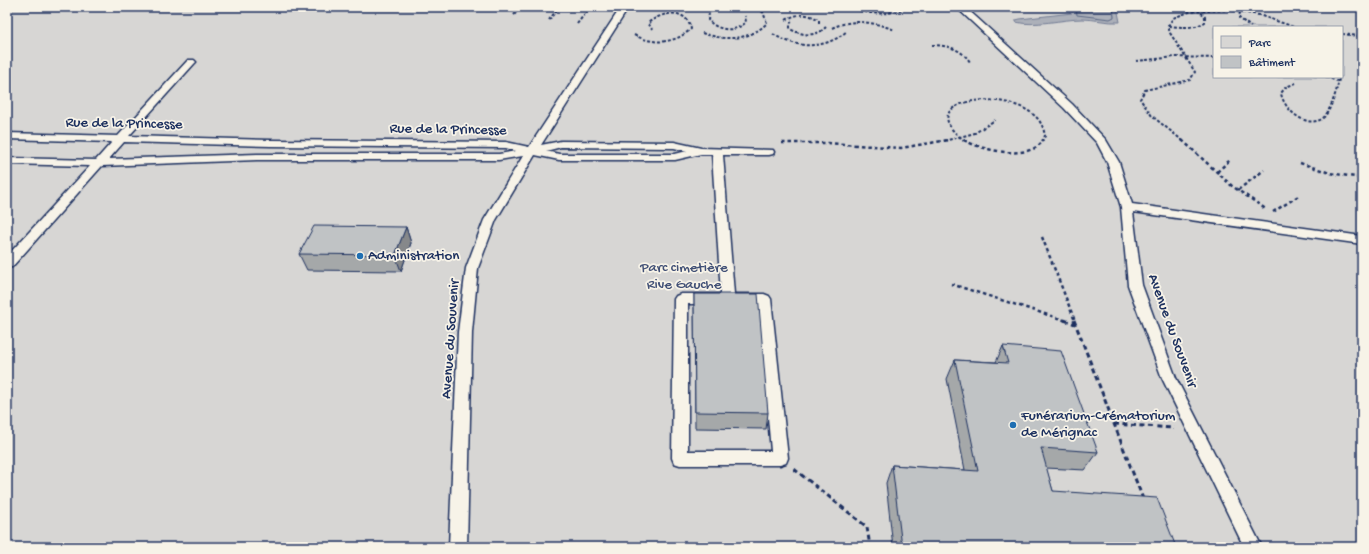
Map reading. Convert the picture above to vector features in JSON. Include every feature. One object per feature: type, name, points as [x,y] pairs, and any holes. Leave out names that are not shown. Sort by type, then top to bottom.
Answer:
[{"type":"lane","name":"Avenue du Souvenir","points":[[458,547],[465,332],[472,268],[490,220],[531,151],[625,7]]},
{"type":"lane","name":"Avenue du Souvenir","points":[[960,7],[1068,106],[1102,142],[1113,162],[1127,207],[1135,285],[1169,378],[1253,547]]},
{"type":"lane","points":[[7,264],[191,62]]},
{"type":"lane","name":"Rue de la Princesse","points":[[7,136],[270,143],[506,145],[531,151]]},
{"type":"lane","points":[[531,151],[562,144],[674,145],[701,151],[769,152]]},
{"type":"lane","name":"Rue de la Princesse","points":[[7,161],[99,163],[257,157],[499,157],[531,151]]},
{"type":"lane","points":[[717,151],[728,299]]},
{"type":"lane","points":[[1127,207],[1362,240]]},
{"type":"lane","points":[[681,299],[764,299],[780,458],[680,458],[681,299]]},
{"type":"path","points":[[514,15],[521,7]]},
{"type":"path","points":[[549,20],[559,7]]},
{"type":"path","points":[[578,24],[590,7]]},
{"type":"path","points":[[717,7],[709,12],[708,20],[711,24],[719,27],[729,29],[738,28],[746,22],[745,16]]},
{"type":"path","points":[[702,33],[723,38],[750,36],[762,29],[767,23],[763,12],[753,7]]},
{"type":"path","points":[[850,7],[866,13],[879,14],[890,14],[905,8]]},
{"type":"path","points":[[1291,26],[1259,15],[1229,10],[1189,12],[1173,18],[1169,26],[1170,34],[1176,44],[1187,56],[1196,72],[1190,80],[1145,90],[1140,99],[1152,116],[1182,140],[1238,190],[1271,213],[1300,195]]},
{"type":"path","points":[[1169,26],[1186,27],[1204,23],[1205,16],[1200,11]]},
{"type":"path","points":[[1240,12],[1239,18],[1250,26]]},
{"type":"path","points":[[634,35],[640,39],[652,42],[666,41],[677,40],[691,30],[690,22],[683,17],[669,14],[660,14],[653,18],[648,23],[652,29]]},
{"type":"path","points":[[786,20],[798,15],[806,15],[819,20],[819,25]]},
{"type":"path","points":[[792,21],[790,24],[790,29],[805,35],[820,33],[826,27]]},
{"type":"path","points":[[832,28],[847,21],[856,21],[868,22],[895,30]]},
{"type":"path","points":[[773,34],[780,39],[791,43],[816,45],[837,40],[847,31]]},
{"type":"path","points":[[1343,34],[1359,36]]},
{"type":"path","points":[[932,45],[940,45],[955,49],[964,55],[970,62]]},
{"type":"path","points":[[1136,61],[1187,56],[1213,58]]},
{"type":"path","points":[[1329,78],[1340,82]]},
{"type":"path","points":[[1296,83],[1289,84],[1283,88],[1281,94],[1284,105],[1291,113],[1309,120],[1321,120],[1326,115],[1340,82],[1339,78]]},
{"type":"path","points":[[982,100],[1002,101],[1020,107],[1035,116],[1043,126],[1045,136],[1039,144],[1028,150],[1011,153],[992,151],[960,137],[952,130],[948,122],[948,114],[953,108],[965,102],[982,100]]},
{"type":"path","points":[[769,152],[778,143],[828,143],[901,148],[939,142],[975,133],[995,120]]},
{"type":"path","points":[[1217,172],[1230,160]]},
{"type":"path","points":[[1300,163],[1328,173],[1362,178]]},
{"type":"path","points":[[1238,190],[1264,170]]},
{"type":"path","points":[[1042,237],[1145,503]]},
{"type":"path","points":[[950,284],[1076,324]]},
{"type":"path","points":[[1114,424],[1195,430]]},
{"type":"path","points":[[780,458],[867,527],[870,547]]},
{"type":"green space","name":"Parc cimetière Rive Gauche","points":[[7,7],[1362,7],[1362,547],[7,547]]},
{"type":"water","points":[[1071,7],[1117,7],[1120,22],[1075,19],[1031,24],[1016,22],[1016,20],[1020,19],[1072,13],[1073,9]]},
{"type":"building","points":[[314,226],[406,227],[395,255],[299,254]]},
{"type":"building","points":[[694,294],[758,294],[768,413],[695,412]]},
{"type":"building","name":"Funérarium-Crématorium de Mérignac","points":[[1003,346],[1061,351],[1098,452],[1041,448],[1053,491],[1157,498],[1176,547],[902,547],[892,465],[978,471],[955,360],[1008,363]]},
{"type":"place","name":"Administration","points":[[360,256]]},
{"type":"place","name":"Funérarium-Crématorium de Mérignac","points":[[1013,425]]}]
